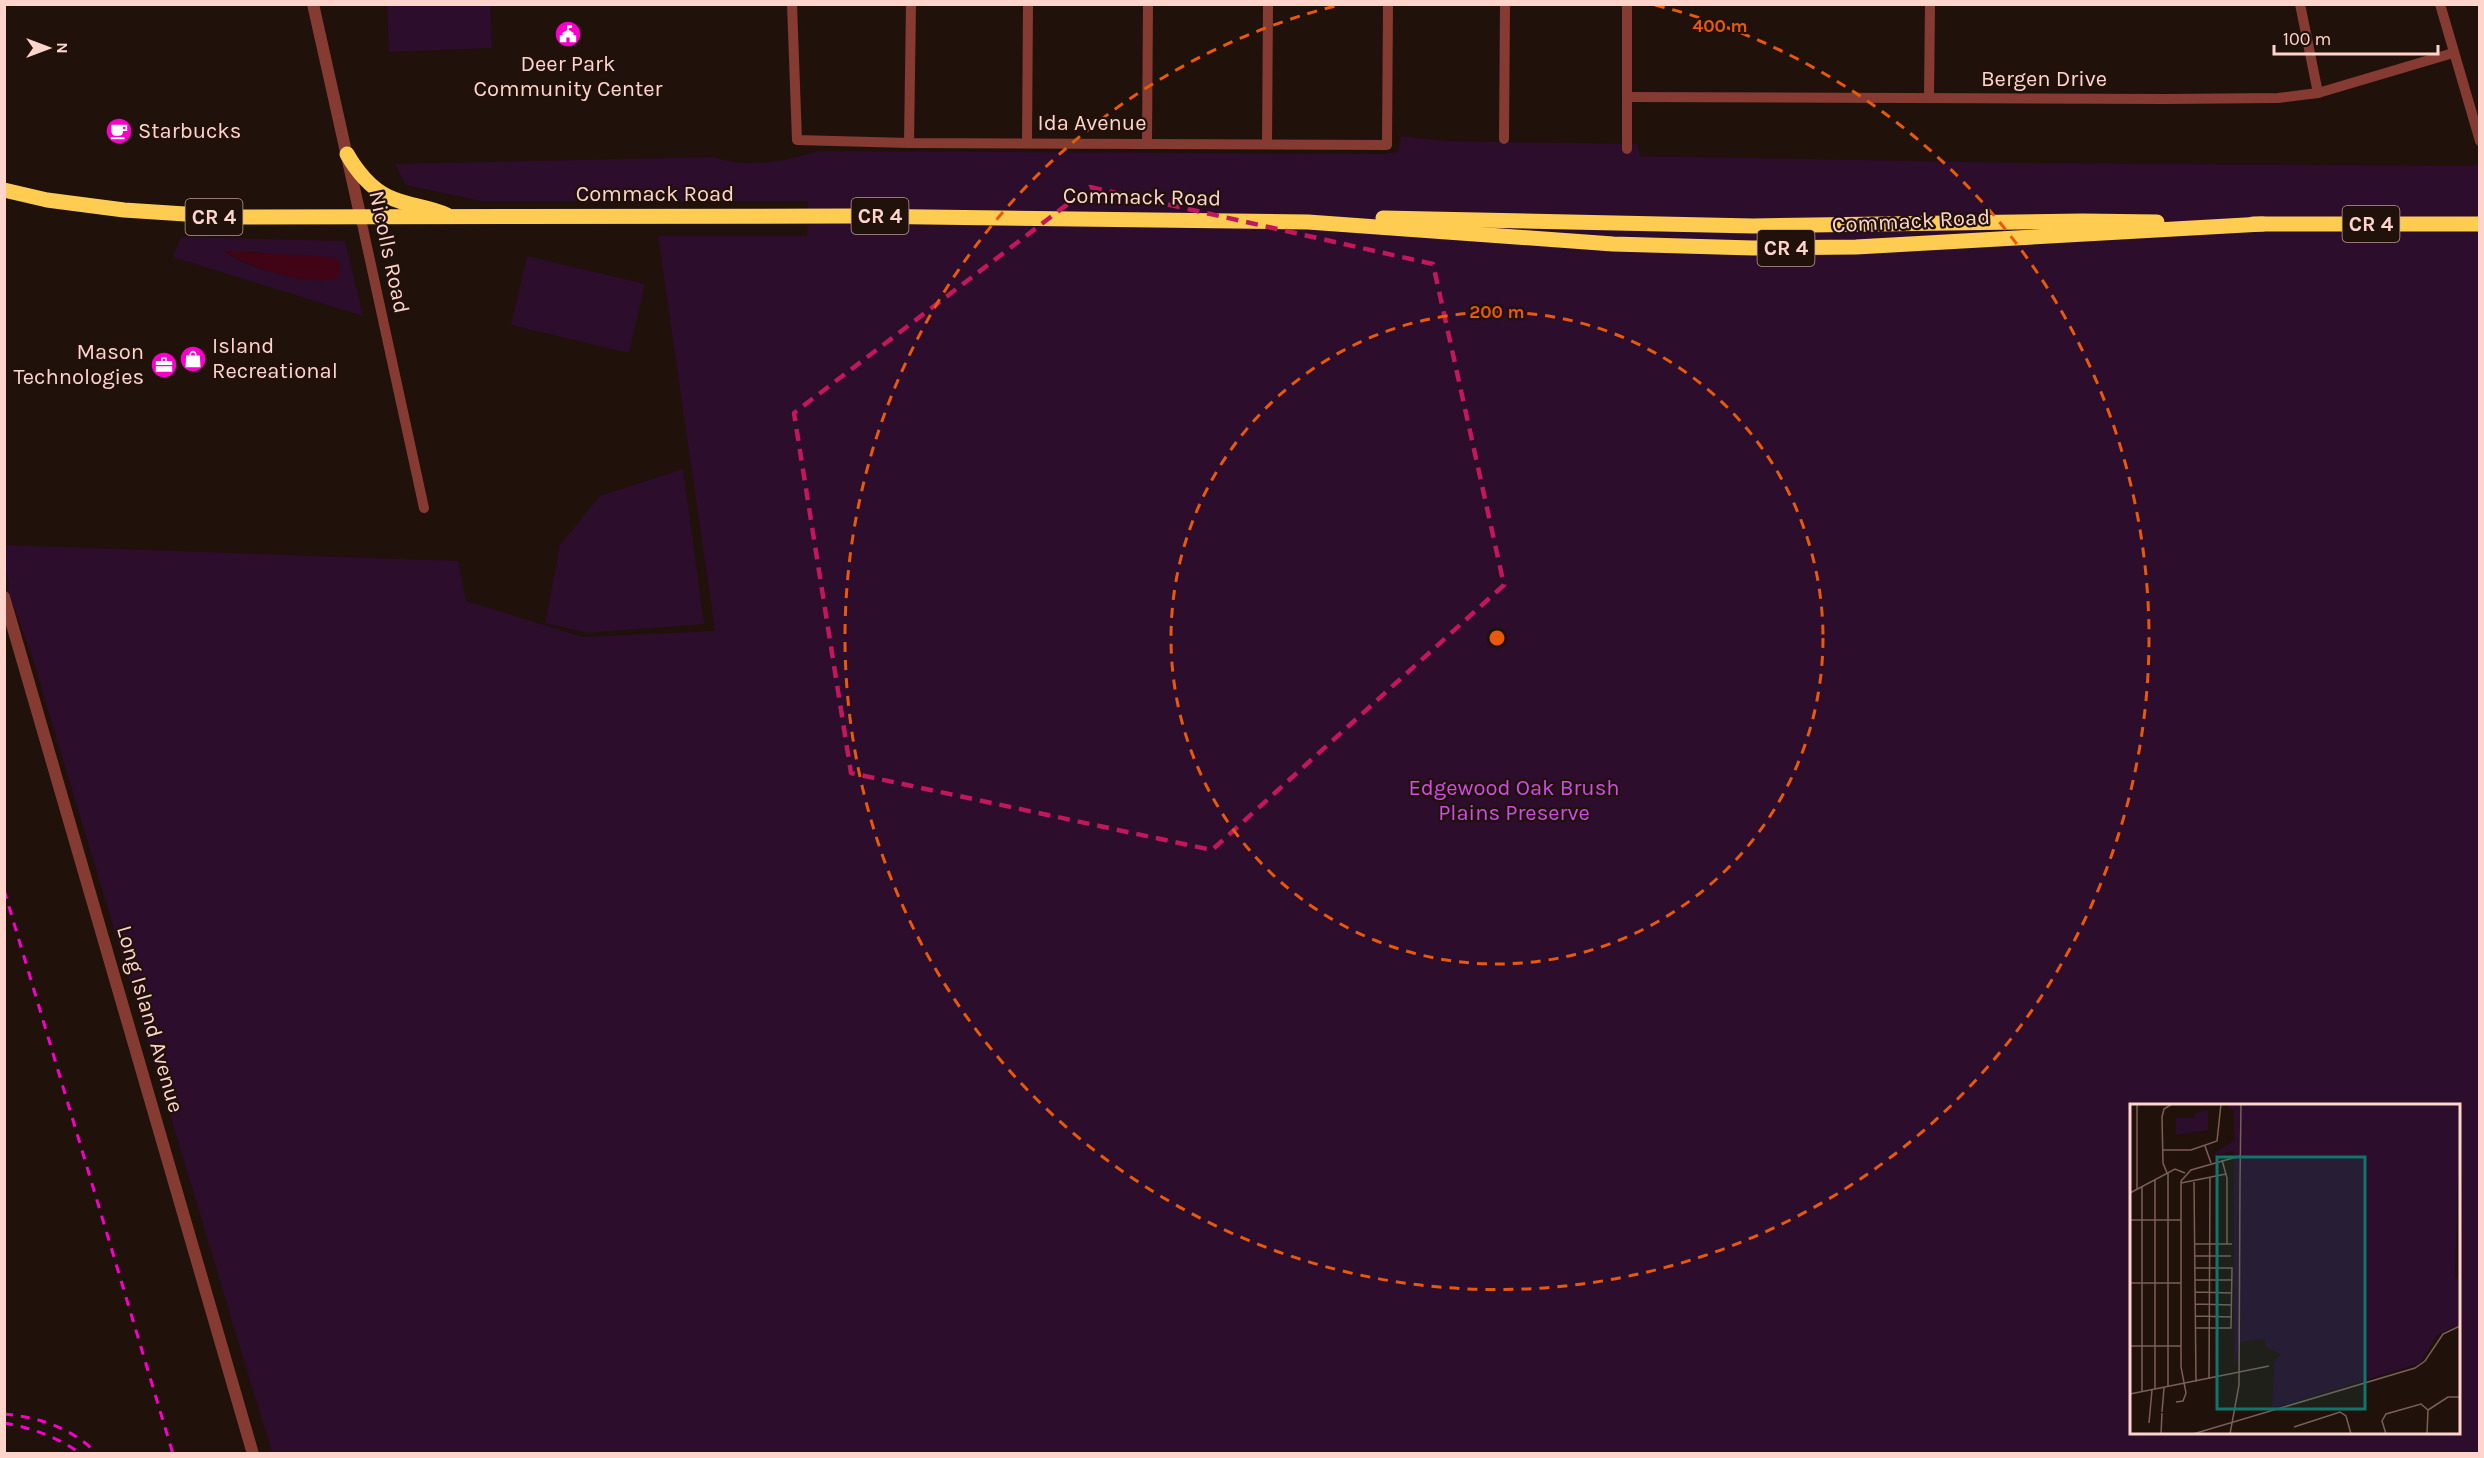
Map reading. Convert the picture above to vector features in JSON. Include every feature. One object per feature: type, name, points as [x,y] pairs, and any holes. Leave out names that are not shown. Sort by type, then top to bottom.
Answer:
[{"type":"main road","points":[[347,154],[354,167],[389,197],[433,208],[453,217]]},
{"type":"main road","name":"Commack Road","points":[[4,190],[47,200],[165,214],[231,217],[361,219],[854,216],[1308,222],[1613,244],[1753,248],[1867,246],[2263,224]]},
{"type":"main road","name":"Commack Road","points":[[1308,222],[1380,218],[1753,226],[2083,221],[2479,224]]},
{"type":"street","name":"Nicolls Road","points":[[313,4],[424,508]]},
{"type":"street","name":"Ida Avenue","points":[[792,4],[797,140],[909,143],[1387,145],[1388,4]]},
{"type":"street","points":[[909,143],[911,4]]},
{"type":"street","points":[[1027,143],[1028,4]]},
{"type":"street","points":[[1147,143],[1148,4]]},
{"type":"street","points":[[1268,4],[1268,144]]},
{"type":"street","points":[[1504,139],[1505,4]]},
{"type":"street","points":[[1627,4],[1627,149]]},
{"type":"street","points":[[1929,98],[1930,4]]},
{"type":"street","points":[[2300,4],[2318,93]]},
{"type":"street","points":[[2440,4],[2480,141]]},
{"type":"street","name":"Bergen Drive","points":[[1628,97],[2278,98],[2318,93],[2453,53]]},
{"type":"street","points":[[2479,224],[2480,218]]},
{"type":"street","name":"Long Island Avenue","points":[[4,597],[253,1454]]},
{"type":"highlighted area","points":[[1090,187],[1433,264],[1504,585],[1212,850],[851,773],[794,413]]},
{"type":"green space","points":[[387,5],[490,5],[492,48],[389,52]]},
{"type":"green space","name":"Edgewood Oak Brush Plains Preserve","points":[[1401,136],[1446,141],[1638,144],[1640,156],[2024,163],[2471,166],[2479,163],[2479,1453],[272,1453],[32,657],[8,591],[5,545],[458,561],[466,601],[583,637],[715,631],[658,236],[807,236],[808,201],[481,201],[406,185],[395,164],[713,157],[740,163],[766,163],[818,151],[1384,154],[1398,152]]},
{"type":"green space","points":[[181,237],[345,241],[363,316],[173,257]],"holes":[[[225,252],[260,252],[323,281],[260,268]]]},
{"type":"green space","points":[[527,256],[645,284],[629,353],[511,325]]},
{"type":"green space","points":[[683,469],[704,624],[587,633],[545,623],[560,545],[600,496]]},
{"type":"shaded area","points":[[224,251],[333,257],[340,262],[339,277],[327,280],[297,278],[263,269]]},
{"type":"railway","points":[[4,890],[173,1454]]},
{"type":"railway","points":[[4,1414],[54,1425],[77,1437],[97,1454]]},
{"type":"railway","points":[[4,1423],[44,1434],[81,1454]]},
{"type":"place","name":"Deer Park Community Center","points":[[568,34]]},
{"type":"place","name":"Starbucks","points":[[119,131]]},
{"type":"place","name":"Island Recreational","points":[[193,359]]},
{"type":"place","name":"Mason Technologies","points":[[164,365]]}]
